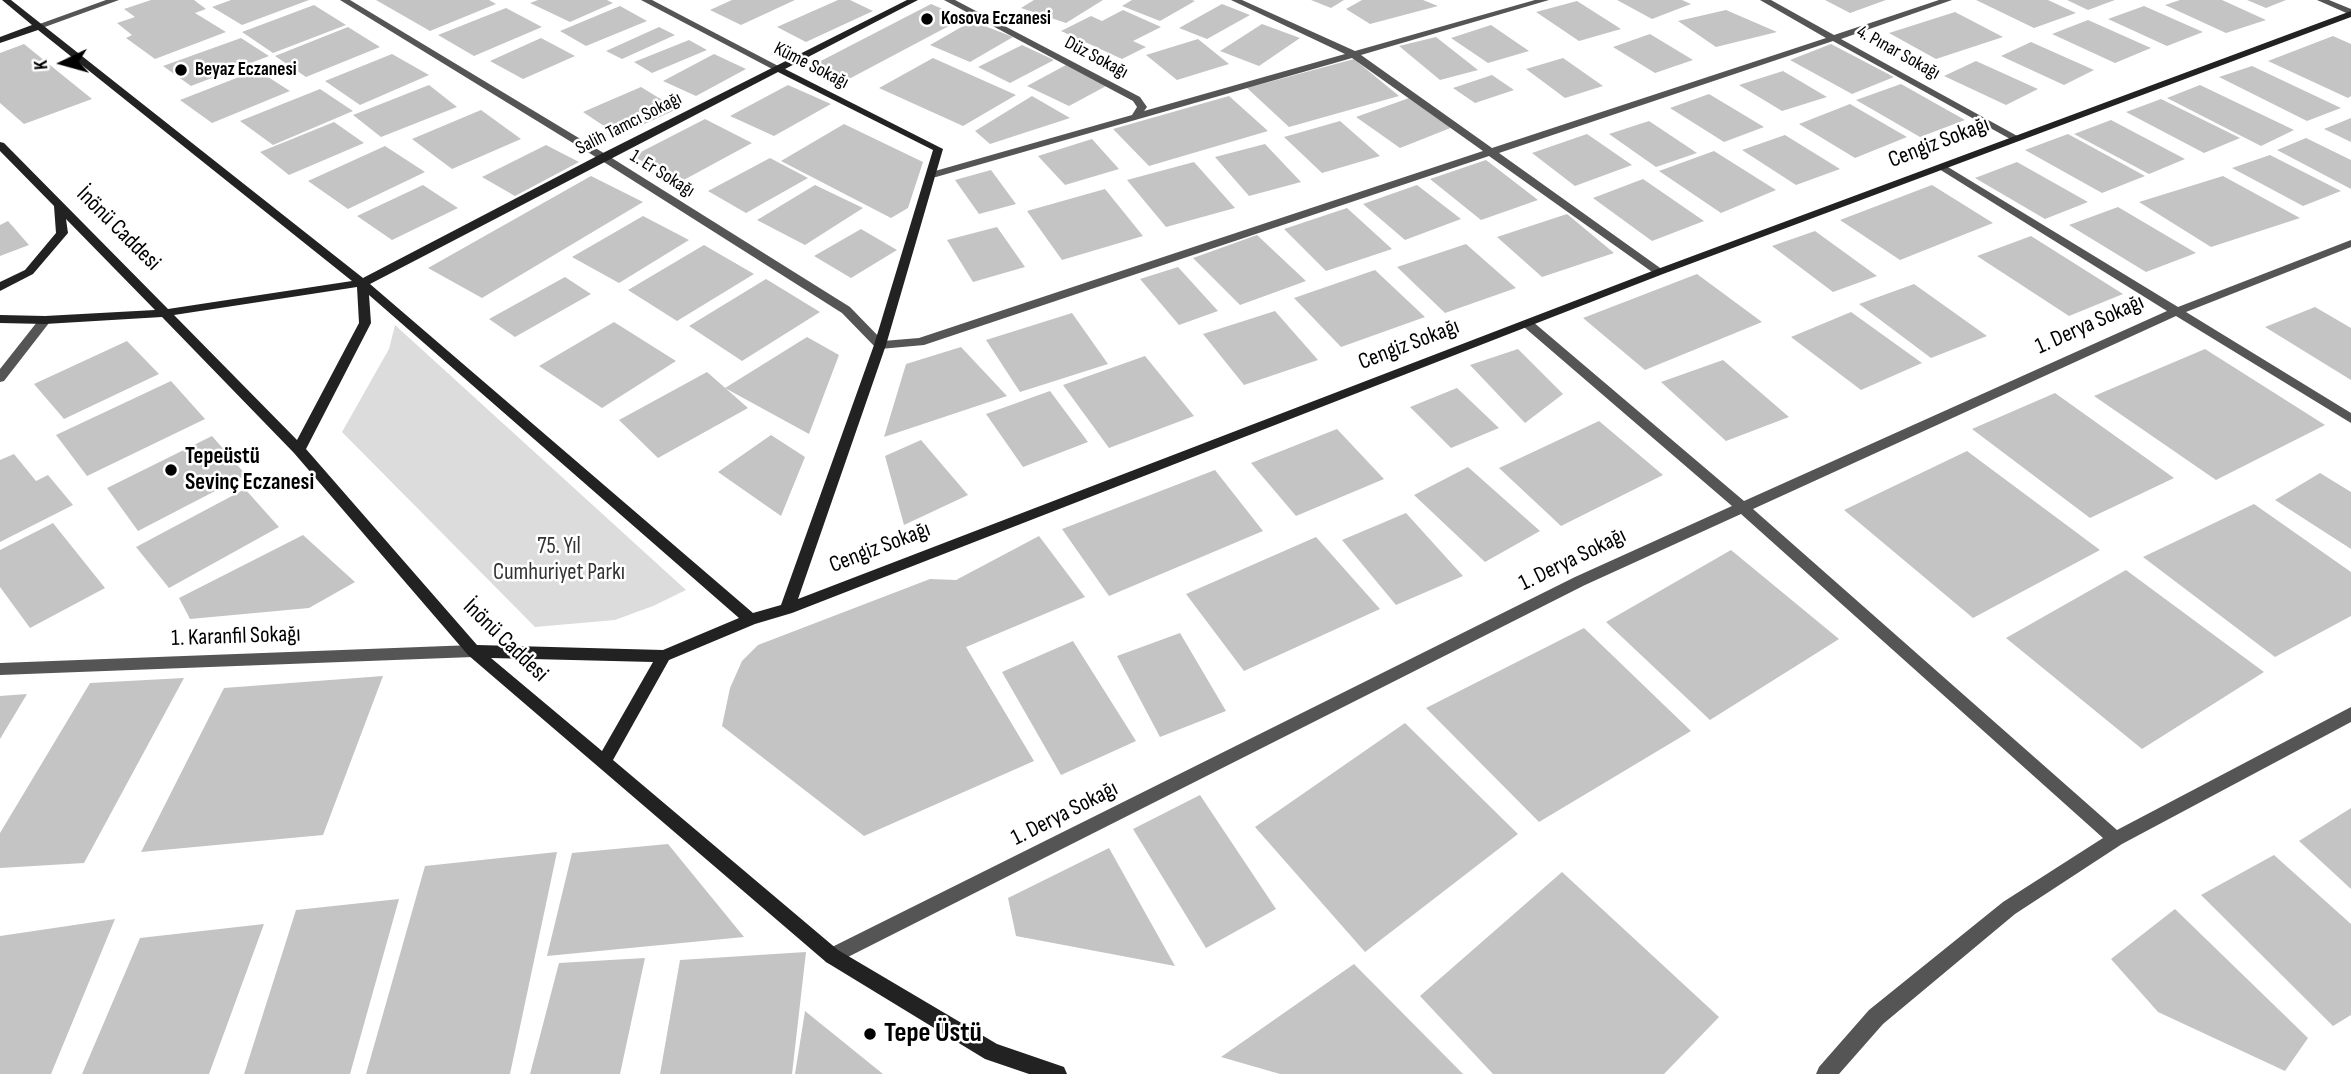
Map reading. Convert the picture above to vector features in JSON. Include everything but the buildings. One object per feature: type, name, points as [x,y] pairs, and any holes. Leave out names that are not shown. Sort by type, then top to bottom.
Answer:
[{"type":"street","points":[[6,0],[362,283],[751,619]]},
{"type":"street","points":[[0,40],[115,0]]},
{"type":"street","name":"1. Er Sokağı","points":[[344,0],[603,157],[846,310],[880,345]]},
{"type":"street","name":"Küme Sokağı","points":[[645,0],[938,149],[932,176]]},
{"type":"street","name":"Salih Tamcı Sokağı","points":[[0,318],[45,320],[166,313],[362,283],[603,157],[914,0]]},
{"type":"street","name":"Düz Sokağı","points":[[948,0],[1137,99],[1142,107],[1137,115]]},
{"type":"street","points":[[1235,0],[1353,54],[1659,272]]},
{"type":"street","points":[[787,609],[880,345],[932,176],[1545,0]]},
{"type":"street","name":"4. Pınar Sokağı","points":[[1764,0],[2016,138]]},
{"type":"street","points":[[880,345],[920,342],[1948,0]]},
{"type":"street","points":[[2321,0],[2351,13]]},
{"type":"street","name":"Cengiz Sokağı","points":[[473,651],[664,656],[751,619],[787,609],[1659,272],[2351,13]]},
{"type":"street","name":"İnönü Caddesi","points":[[0,145],[299,450],[473,651],[832,956],[992,1052],[1057,1074]]},
{"type":"street","points":[[1942,167],[2351,419]]},
{"type":"street","points":[[0,287],[29,272],[62,233],[59,205]]},
{"type":"street","name":"1. Derya Sokağı","points":[[832,956],[1580,581],[2177,311],[2351,243]]},
{"type":"street","points":[[299,450],[365,323],[362,283]]},
{"type":"street","points":[[0,378],[45,320]]},
{"type":"street","points":[[1528,324],[1741,506],[2116,839]]},
{"type":"street","name":"1. Karanfil Sokağı","points":[[0,669],[473,651]]},
{"type":"street","points":[[603,762],[664,656]]},
{"type":"street","points":[[1826,1074],[1876,1017],[2009,908],[2116,839],[2351,714]]},
{"type":"green space","name":"75. Yıl Cumhuriyet Parkı","points":[[395,325],[686,590],[615,620],[535,627],[342,432],[389,349]]},
{"type":"place","name":"Kosova Eczanesi","points":[[927,19]]},
{"type":"place","name":"Beyaz Eczanesi","points":[[181,70]]},
{"type":"place","name":"Tepeüstü Sevinç Eczanesi","points":[[171,470]]},
{"type":"place","name":"Tepe Üstü","points":[[870,1034]]}]
